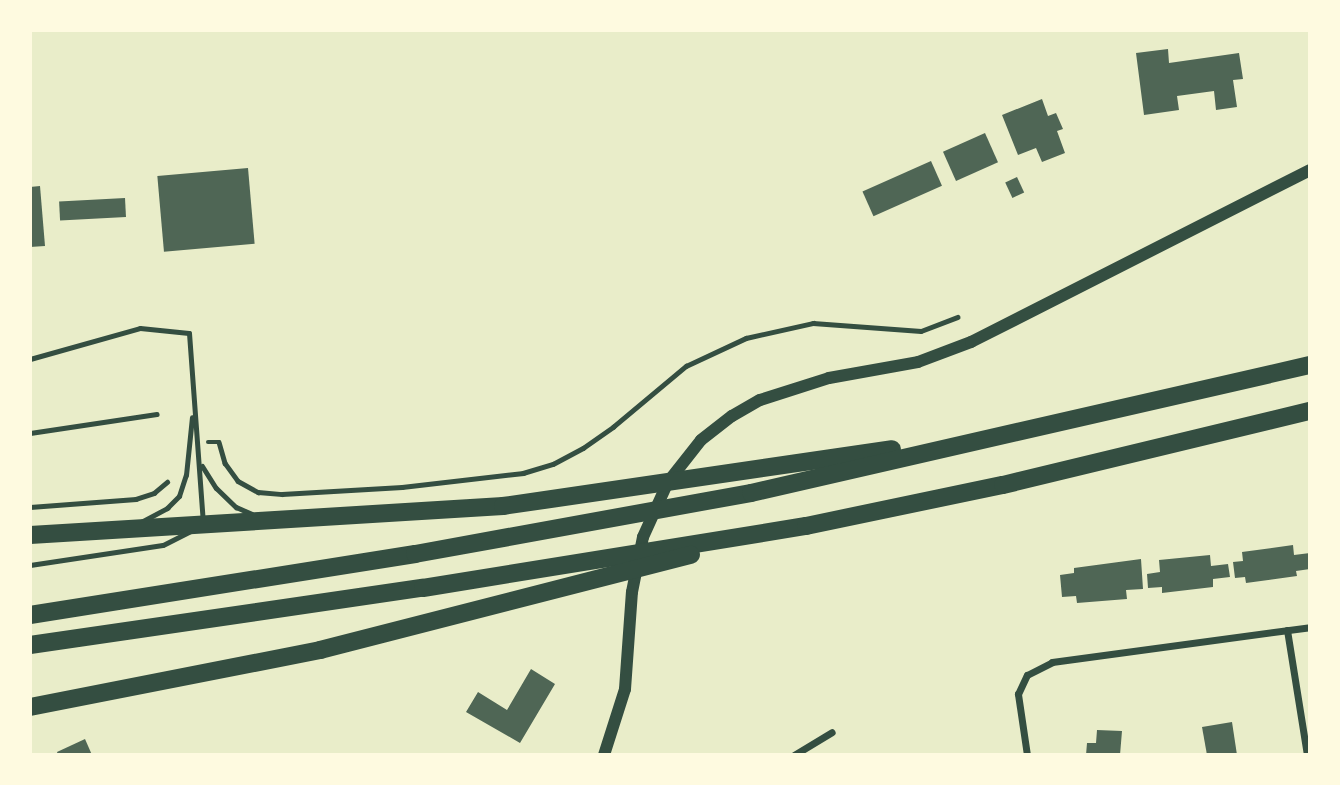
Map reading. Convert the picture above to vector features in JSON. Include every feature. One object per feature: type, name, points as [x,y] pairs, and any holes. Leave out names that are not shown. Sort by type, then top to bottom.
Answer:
[{"type":"highway","points":[[30,615],[415,554],[751,493],[1310,365]]},
{"type":"highway","points":[[30,646],[436,586],[806,526],[1003,485],[1310,411]]},
{"type":"highway","points":[[30,535],[503,506],[1020,430]]},
{"type":"highway","points":[[30,707],[320,650],[806,526]]},
{"type":"street","points":[[604,755],[625,689],[637,563],[643,537],[660,497],[689,454],[732,416],[760,400],[796,388],[918,362],[971,342],[1310,170]]},
{"type":"street","points":[[1027,755],[1018,694],[1027,675],[1052,662],[1310,627]]},
{"type":"street","points":[[1287,630],[1307,755]]},
{"type":"street","points":[[794,755],[832,732]]},
{"type":"lane","points":[[30,359],[139,328],[189,333],[203,525],[163,545],[30,565]]},
{"type":"lane","points":[[30,433],[157,414]]},
{"type":"lane","points":[[132,528],[167,508],[179,496],[186,475],[193,414]]},
{"type":"lane","points":[[200,463],[216,488],[236,507],[264,520]]},
{"type":"path","points":[[199,442],[219,442],[225,463],[238,481],[258,492],[282,494],[402,487],[523,473],[553,464],[583,448],[613,427],[686,366],[746,338],[813,323],[921,331],[957,317]]},
{"type":"path","points":[[30,507],[136,499],[165,485],[171,472]]},
{"type":"building","points":[[1168,49],[1169,63],[1239,53],[1243,79],[1233,80],[1237,107],[1216,110],[1214,91],[1177,96],[1179,110],[1144,115],[1136,53]]},
{"type":"building","points":[[1042,99],[1048,116],[1056,113],[1063,129],[1057,131],[1065,153],[1042,162],[1036,148],[1018,155],[1002,115]]},
{"type":"building","points":[[985,133],[998,162],[956,181],[943,152]]},
{"type":"building","points":[[931,161],[942,186],[873,216],[862,192]]},
{"type":"building","points":[[248,168],[255,244],[164,252],[157,176]]},
{"type":"building","points":[[1017,177],[1024,192],[1012,198],[1005,182]]},
{"type":"building","points":[[40,186],[45,246],[30,247],[30,187]]},
{"type":"building","points":[[125,198],[126,217],[60,220],[59,201]]},
{"type":"building","points":[[1293,545],[1294,555],[1310,553],[1310,569],[1296,571],[1297,576],[1246,583],[1245,577],[1235,578],[1233,562],[1243,561],[1242,552]]},
{"type":"building","points":[[1210,555],[1211,566],[1228,564],[1230,577],[1213,579],[1213,587],[1162,593],[1162,587],[1148,588],[1147,574],[1160,572],[1159,560]]},
{"type":"building","points":[[1141,559],[1143,589],[1126,590],[1127,599],[1077,603],[1076,596],[1062,597],[1060,575],[1074,573],[1074,568]]},
{"type":"building","points":[[531,669],[555,684],[520,743],[466,712],[478,692],[507,710]]},
{"type":"building","points":[[1232,722],[1237,755],[1207,755],[1202,727]]},
{"type":"building","points":[[1097,730],[1122,731],[1120,755],[1086,755],[1087,743],[1096,743]]},
{"type":"building","points":[[85,739],[92,755],[58,755],[57,752]]}]
